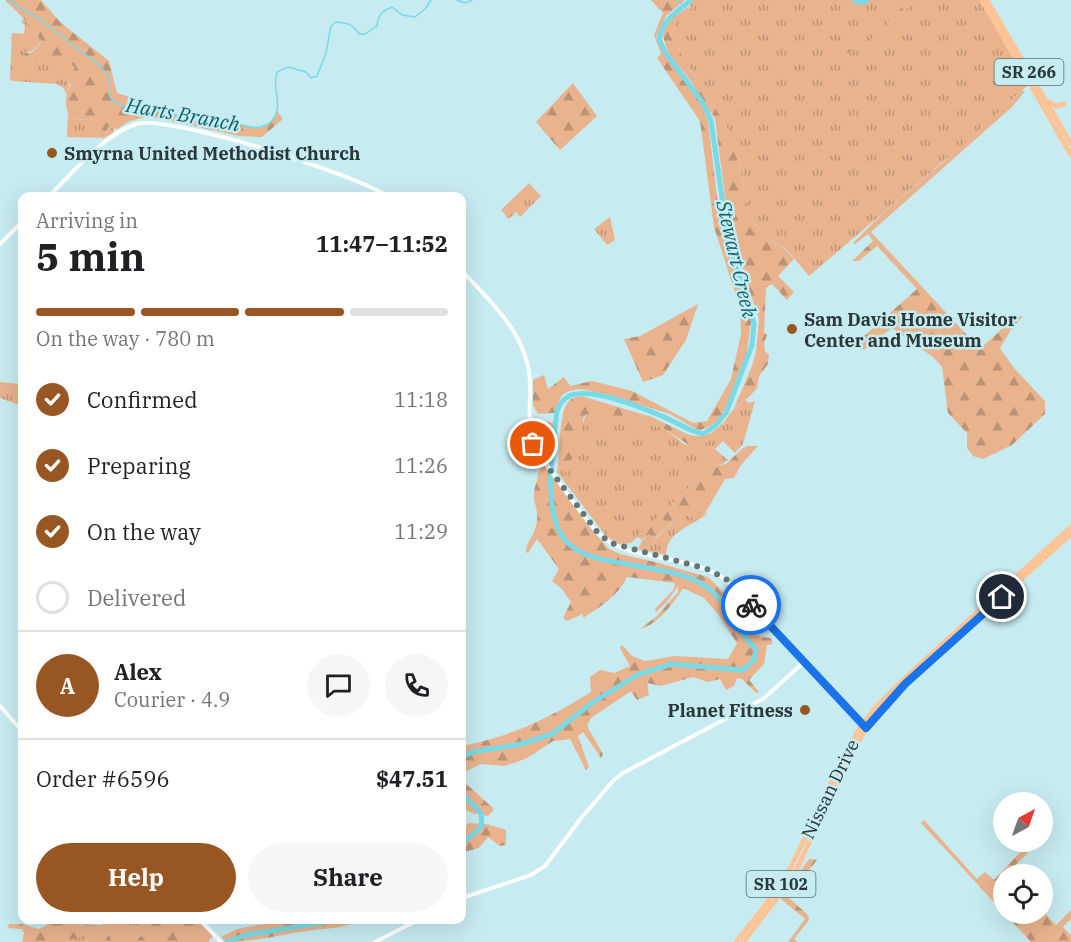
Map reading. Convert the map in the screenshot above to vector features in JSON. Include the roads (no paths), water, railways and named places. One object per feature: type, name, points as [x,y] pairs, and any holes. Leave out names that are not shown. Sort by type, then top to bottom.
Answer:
[{"type":"main road","name":"SR 266","points":[[982,0],[1071,154]]},
{"type":"main road","name":"SR 266","points":[[987,0],[1071,144]]},
{"type":"main road","points":[[1045,99],[1056,106],[1064,104]]},
{"type":"main road","name":"Nissan Drive","points":[[736,942],[790,869],[835,773],[864,726],[901,681],[1071,527]]},
{"type":"main road","name":"Nissan Drive","points":[[743,942],[798,867],[864,726],[905,684],[1071,534]]},
{"type":"street","points":[[53,192],[106,141],[132,126],[151,122],[177,126],[268,150],[379,192]]},
{"type":"street","points":[[0,244],[18,226]]},
{"type":"street","points":[[466,275],[503,315],[521,344],[527,360],[530,380],[531,438],[541,458],[598,533],[611,543],[630,550],[698,566],[726,579],[864,726]]},
{"type":"street","points":[[466,897],[531,875],[545,866],[582,817],[613,781],[623,773],[762,699],[803,663]]},
{"type":"street","points":[[0,706],[18,726]]},
{"type":"street","points":[[204,924],[221,942]]},
{"type":"street","points":[[375,942],[410,924]]},
{"type":"waterway","name":"Harts Branch","points":[[9,0],[42,21],[99,65],[109,80],[110,96],[120,105],[134,109],[150,108],[171,114],[230,125],[237,123],[249,127],[261,127],[275,117],[278,106],[275,82],[277,72],[288,67],[306,72],[311,78],[317,76],[326,53],[331,26],[336,22],[349,25],[359,34],[365,34],[377,26],[378,19],[383,12],[392,7],[402,15],[415,17],[426,8],[431,0]]},
{"type":"waterway","name":"Harts Branch","points":[[457,0],[465,3],[472,0]]},
{"type":"waterway","name":"Harts Branch","points":[[677,0],[685,6]]},
{"type":"waterway","name":"Stewart Creek","points":[[466,755],[521,744],[552,734],[592,703],[637,675],[671,664],[743,670],[754,660],[756,649],[713,592],[683,576],[605,560],[577,550],[560,532],[551,500],[551,462],[557,411],[565,399],[579,394],[617,399],[703,434],[715,426],[726,413],[752,345],[754,324],[728,239],[711,121],[703,103],[665,52],[659,39],[664,25],[671,16],[691,0]]},
{"type":"waterway","name":"Stewart Creek","points":[[854,0],[862,3],[867,0]]},
{"type":"waterway","name":"Stewart Creek","points":[[466,797],[481,813],[482,826],[466,840]]},
{"type":"waterway","name":"Stewart Creek","points":[[227,942],[246,935],[313,924]]},
{"type":"place","name":"Smyrna United Methodist Church","points":[[52,153]]},
{"type":"place","name":"Sam Davis Home Visitor Center and Museum","points":[[792,329]]},
{"type":"place","name":"Planet Fitness","points":[[805,710]]}]
